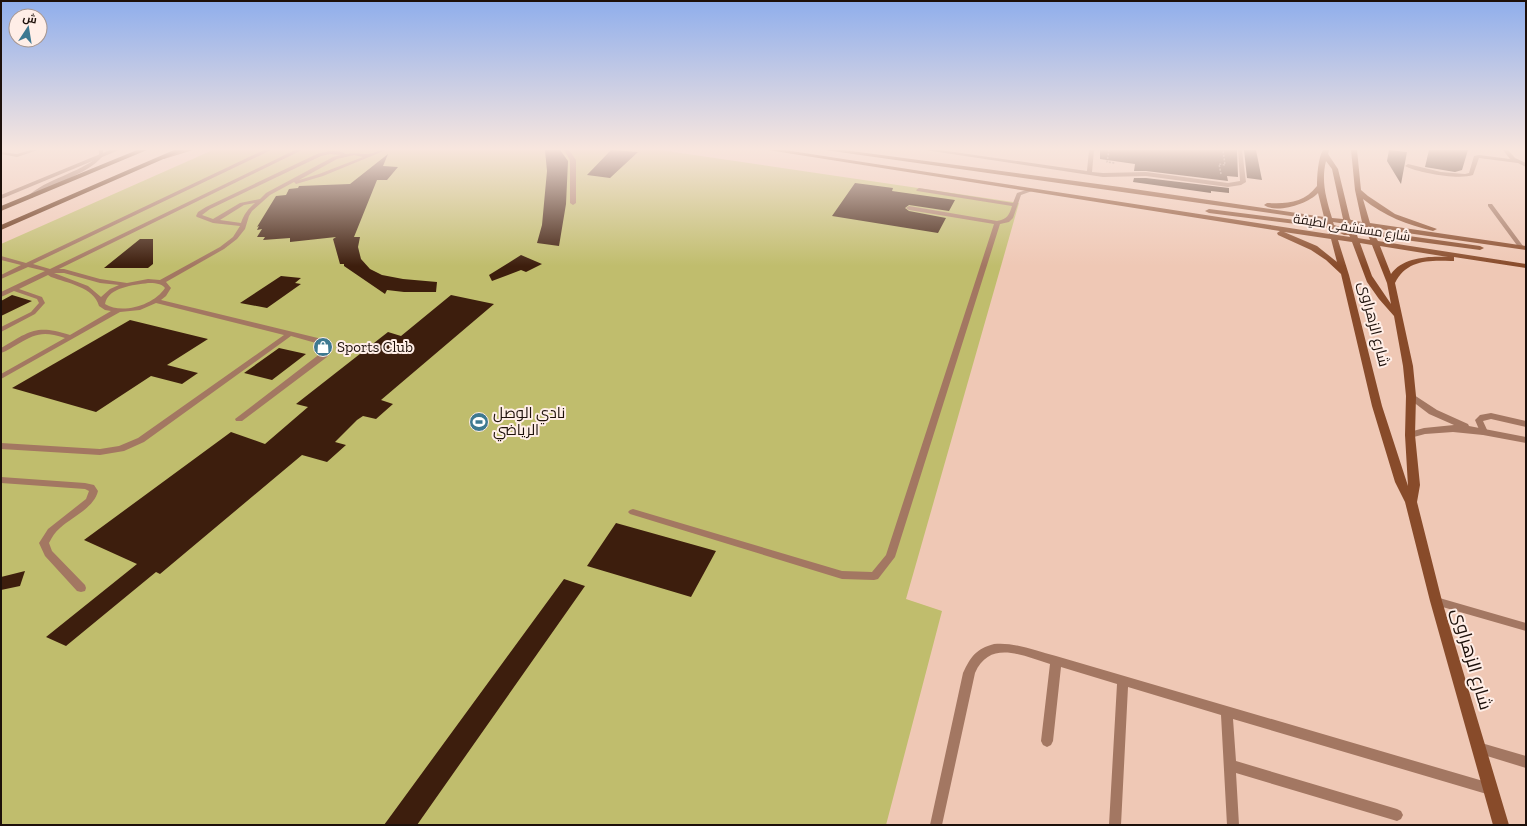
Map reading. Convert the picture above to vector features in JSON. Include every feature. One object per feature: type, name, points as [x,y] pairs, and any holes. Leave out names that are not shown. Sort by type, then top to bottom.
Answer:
[{"type":"highway","points":[[1,209],[51,189]]},
{"type":"highway","points":[[1,228],[92,189]]},
{"type":"main road","name":"شارع مستشفى لطيفة","points":[[1014,189],[1333,236],[1367,225],[1524,248]]},
{"type":"main road","name":"شارع مستشفى لطيفة","points":[[1114,189],[1199,200],[1330,223]]},
{"type":"main road","points":[[1199,200],[1258,205],[1284,205],[1309,199],[1318,189]]},
{"type":"main road","name":"شارع الزهراوى","points":[[1321,189],[1345,275],[1377,406],[1401,482],[1411,502],[1436,601],[1501,825]]},
{"type":"main road","points":[[1339,189],[1346,219],[1352,230],[1368,276],[1384,301],[1398,316]]},
{"type":"main road","points":[[1358,190],[1364,197],[1379,208],[1409,222],[1436,230],[1490,239],[1524,248]]},
{"type":"main road","name":"شارع الزهراوى","points":[[1358,190],[1363,215],[1391,283],[1408,366],[1411,396],[1410,435],[1414,485],[1411,502]]},
{"type":"main road","points":[[1070,197],[1163,205],[1330,223],[1352,230],[1526,255]]},
{"type":"main road","points":[[1229,221],[1279,232],[1303,242],[1328,257],[1345,275]]},
{"type":"main road","name":"شارع مستشفى لطيفة","points":[[1352,230],[1375,242],[1526,266]]},
{"type":"main road","points":[[1391,283],[1399,269],[1412,263],[1428,259],[1461,260],[1526,266]]},
{"type":"street","points":[[1,197],[20,189]]},
{"type":"street","points":[[1411,396],[1440,415],[1482,432]]},
{"type":"street","points":[[1410,435],[1433,429],[1455,428],[1526,440]]},
{"type":"lane","points":[[30,197],[41,189]]},
{"type":"lane","points":[[1,277],[188,189]]},
{"type":"lane","points":[[1,295],[221,189]]},
{"type":"lane","points":[[244,225],[213,221],[201,218],[199,216],[200,213],[248,189]]},
{"type":"lane","points":[[1,258],[51,271],[64,271],[109,283],[131,284],[148,281],[162,282],[225,245],[240,234],[246,216],[260,200],[278,189]]},
{"type":"lane","points":[[573,189],[573,203]]},
{"type":"lane","points":[[1012,189],[1019,194]]},
{"type":"lane","points":[[919,190],[1015,205]]},
{"type":"lane","points":[[1019,194],[1030,191]]},
{"type":"lane","points":[[909,208],[997,223],[1010,219],[1019,194]]},
{"type":"lane","points":[[213,221],[242,204],[260,200]]},
{"type":"lane","points":[[1490,205],[1524,248]]},
{"type":"lane","points":[[633,512],[842,575],[874,576],[890,557],[997,223]]},
{"type":"lane","points":[[51,271],[50,273],[53,276],[88,289],[98,297],[104,308],[117,311]]},
{"type":"lane","points":[[1,377],[117,311],[137,308],[156,301],[167,291],[167,286],[162,282]]},
{"type":"lane","points":[[101,302],[108,294],[131,284]]},
{"type":"lane","points":[[1,330],[33,313],[42,303],[40,298],[13,289]]},
{"type":"lane","points":[[156,301],[327,344],[327,351],[239,419]]},
{"type":"lane","points":[[1,351],[41,331],[48,331],[71,337]]},
{"type":"lane","points":[[1,446],[100,452],[132,445],[290,334]]},
{"type":"lane","points":[[1482,432],[1480,420],[1483,417],[1491,416],[1526,424]]},
{"type":"lane","points":[[1,480],[85,486],[91,487],[94,491],[89,500],[51,531],[44,543],[48,553],[81,588]]},
{"type":"lane","points":[[1436,601],[1526,627]]},
{"type":"lane","points":[[936,825],[968,673],[976,658],[982,653],[999,647],[1018,650],[1490,789]]},
{"type":"lane","points":[[1047,741],[1056,661]]},
{"type":"lane","points":[[1115,825],[1123,682]]},
{"type":"lane","points":[[1227,712],[1233,825]]},
{"type":"lane","points":[[1478,748],[1526,762]]},
{"type":"lane","points":[[1230,765],[1397,815]]},
{"type":"shaded area","name":"نادي الوصل الرياضي","points":[[126,189],[921,189],[1019,203],[906,599],[942,611],[886,825],[1,825],[1,244]]},
{"type":"building","points":[[289,189],[374,189],[354,237],[360,237],[358,247],[361,259],[370,269],[382,275],[403,279],[437,282],[436,292],[404,292],[387,290],[385,294],[344,266],[344,264],[340,264],[333,239],[336,237],[290,242],[290,238],[263,240],[265,237],[257,237],[262,229],[257,230],[259,226],[257,227],[276,196],[286,195]]},
{"type":"building","points":[[545,189],[567,189],[566,204],[559,246],[537,243],[542,225]]},
{"type":"building","points":[[851,189],[893,189],[892,191],[955,200],[949,211],[909,205],[905,208],[909,211],[946,218],[938,233],[832,216]]},
{"type":"building","points":[[1179,189],[1229,189],[1229,193],[1211,191],[1211,193]]},
{"type":"building","points":[[140,239],[153,239],[153,264],[148,268],[104,268]]},
{"type":"building","points":[[521,255],[542,264],[526,272],[521,270],[492,281],[489,275]]},
{"type":"building","points":[[281,276],[301,278],[295,283],[301,284],[267,308],[240,303]]},
{"type":"building","points":[[12,295],[32,301],[1,316],[1,301]]},
{"type":"building","points":[[451,295],[494,304],[381,400],[393,404],[376,419],[363,416],[357,420],[335,442],[346,445],[327,462],[302,455],[160,574],[156,572],[66,646],[46,637],[137,564],[84,540],[231,432],[265,444],[308,407],[296,404],[388,332],[401,336]]},
{"type":"building","points":[[130,320],[208,339],[167,365],[198,373],[182,384],[151,376],[96,412],[12,388]]},
{"type":"building","points":[[279,348],[306,354],[272,380],[244,373]]},
{"type":"building","points":[[616,523],[716,551],[691,597],[587,566]]},
{"type":"building","points":[[25,571],[20,586],[1,590],[1,577]]},
{"type":"building","points":[[564,579],[585,586],[417,825],[384,825]]},
{"type":"place","name":"Sports Club","points":[[323,347]]},
{"type":"place","name":"نادي الوصل الرياضي","points":[[479,422]]}]
